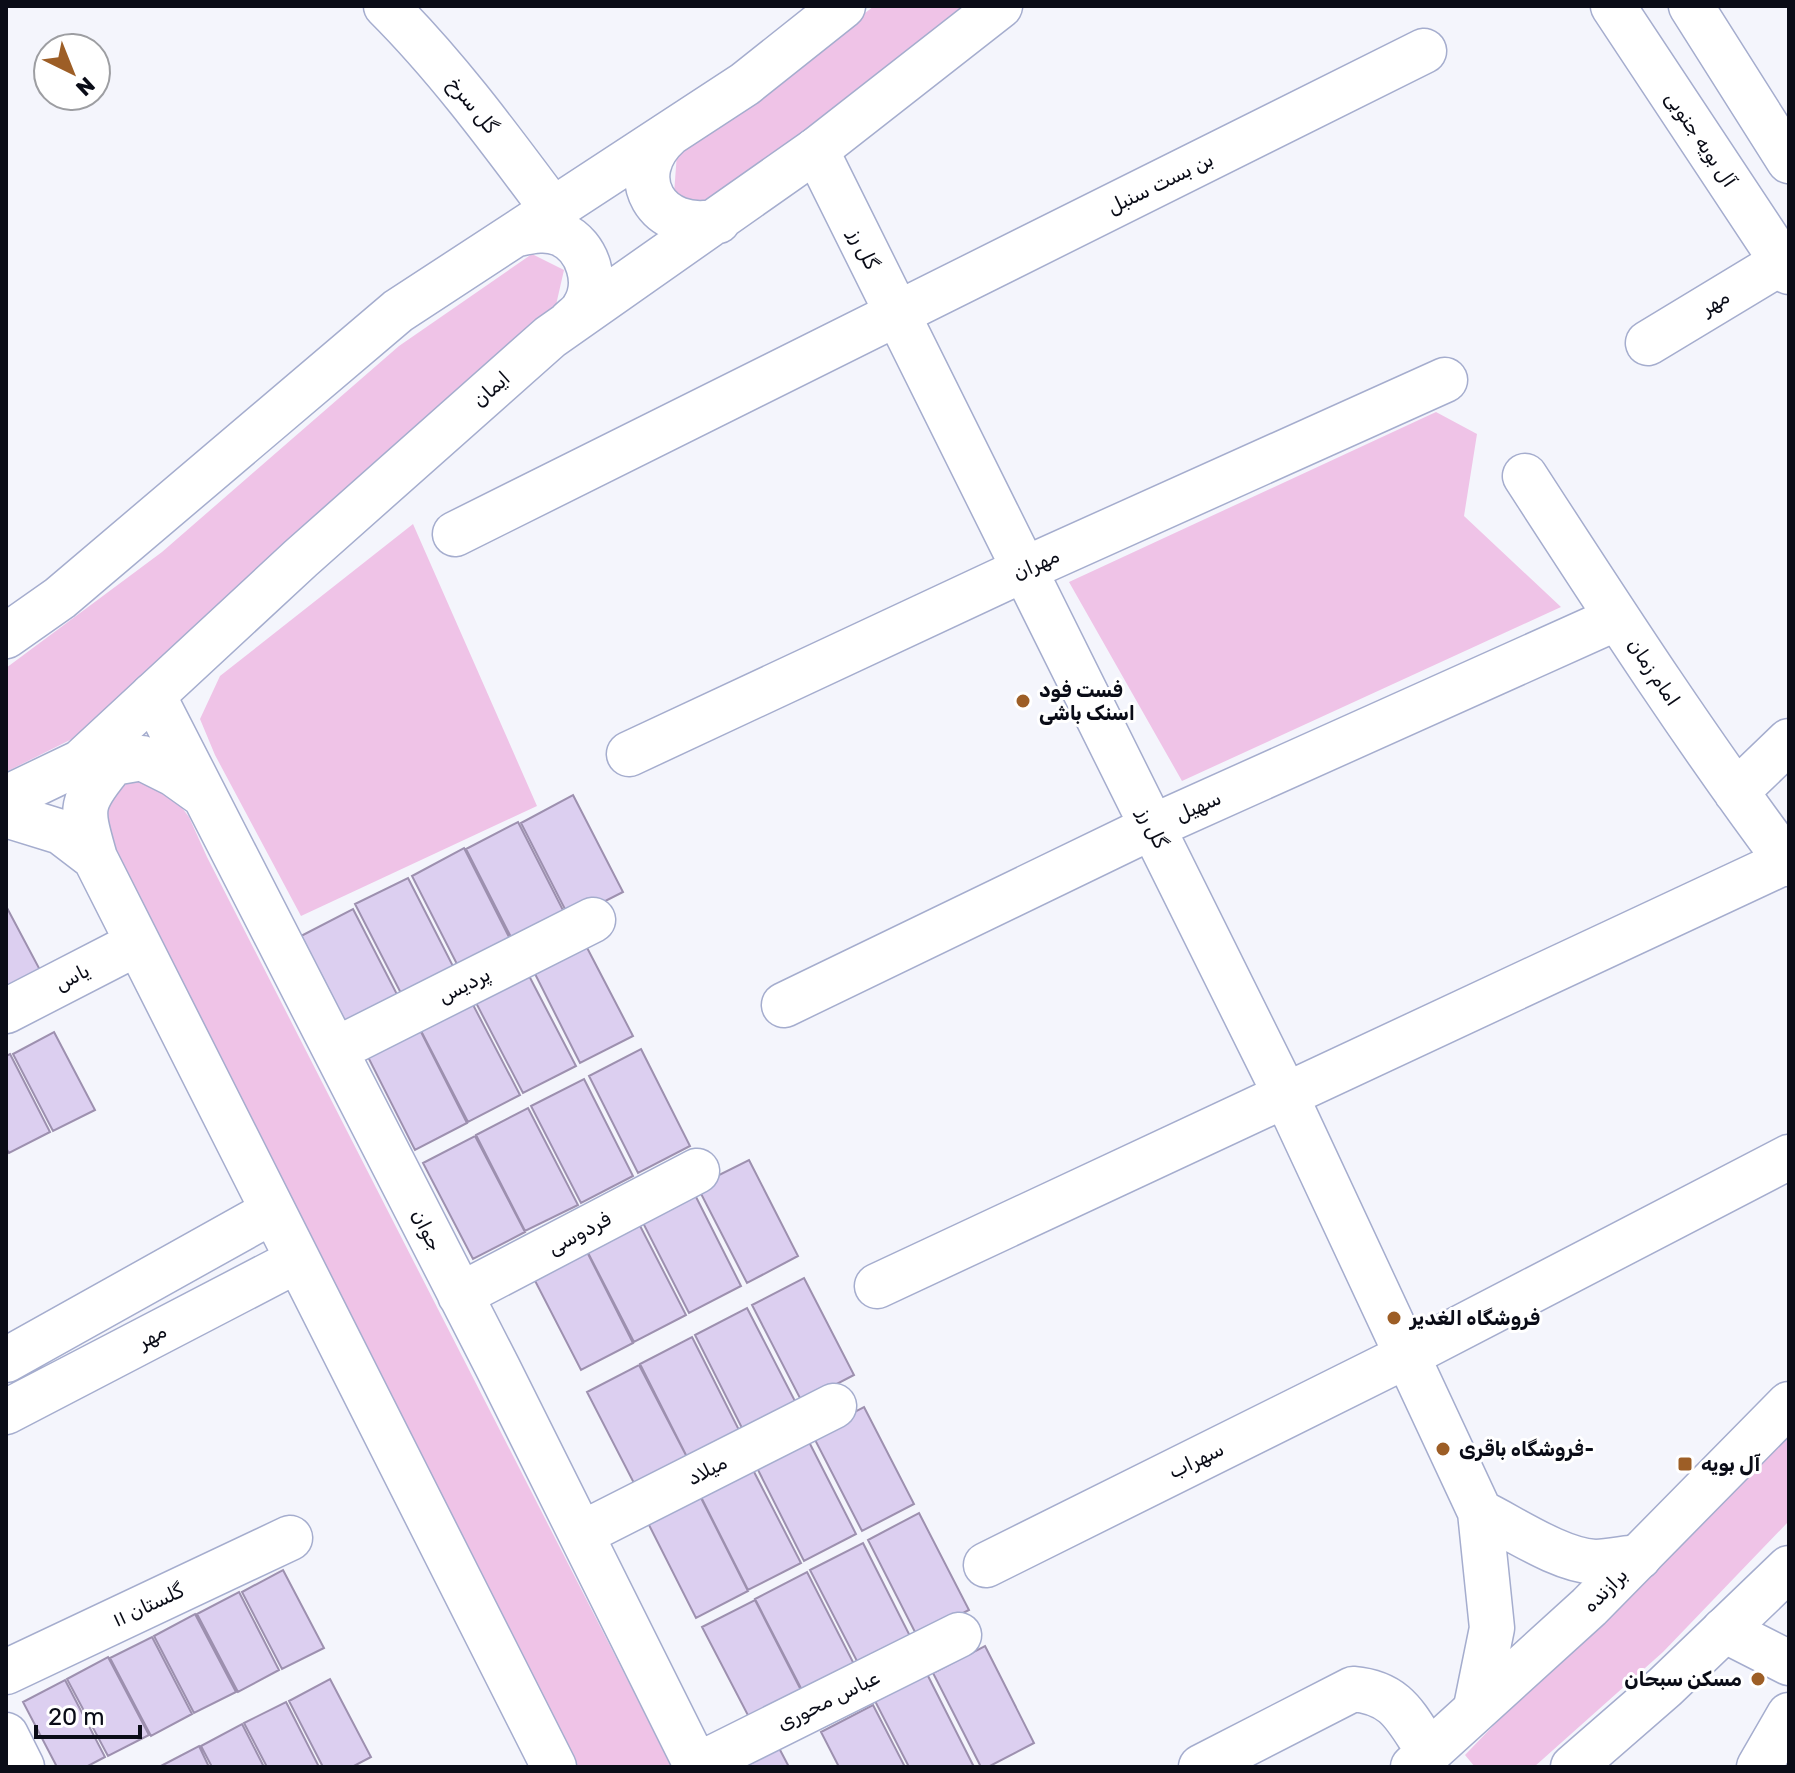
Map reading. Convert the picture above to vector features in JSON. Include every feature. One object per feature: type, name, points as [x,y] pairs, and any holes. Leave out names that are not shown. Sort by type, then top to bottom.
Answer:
[{"type":"street","points":[[6,636],[60,598],[398,311],[745,84],[843,6]]},
{"type":"street","name":"ایمان","points":[[6,798],[81,762],[301,558],[550,337],[816,150],[1000,6]]},
{"type":"street","name":"آل بویه جنوبی","points":[[1613,6],[1786,267]]},
{"type":"street","points":[[1691,6],[1788,158]]},
{"type":"street","name":"گل سرخ","points":[[413,15],[488,123],[535,222]]},
{"type":"street","name":"بن بست سنبل","points":[[455,534],[1424,51]]},
{"type":"street","points":[[671,133],[657,145],[648,162],[647,181],[653,199],[665,213],[681,223],[700,225],[718,221]]},
{"type":"street","name":"گل رز","points":[[816,150],[1285,1094],[1480,1512],[1492,1628],[1476,1707]]},
{"type":"street","points":[[535,222],[539,229],[561,234],[579,246],[589,266],[591,288],[583,309],[568,324]]},
{"type":"street","name":"مهر","points":[[1648,343],[1786,267]]},
{"type":"street","name":"مهران","points":[[629,754],[1025,569],[1445,380]]},
{"type":"street","name":"امام زمان","points":[[1525,476],[1617,618],[1736,792],[1788,862]]},
{"type":"street","name":"سهیل","points":[[784,1005],[1152,827],[1617,618]]},
{"type":"street","name":"جوان","points":[[153,695],[697,1766]]},
{"type":"street","points":[[1736,792],[1789,741]]},
{"type":"street","points":[[204,795],[174,774],[142,758],[113,763],[92,788],[83,815],[95,858],[554,1767]]},
{"type":"street","points":[[6,815],[61,832],[95,858]]},
{"type":"street","points":[[877,1286],[1788,862]]},
{"type":"street","name":"پردیس","points":[[335,1050],[593,920]]},
{"type":"street","name":"یاس","points":[[6,1011],[138,943]]},
{"type":"street","name":"سهراب","points":[[986,1565],[1406,1356],[1789,1157]]},
{"type":"street","name":"فردوسی","points":[[460,1295],[697,1171]]},
{"type":"street","points":[[6,1360],[273,1211]]},
{"type":"street","name":"مهر","points":[[6,1412],[298,1260]]},
{"type":"street","name":"برازنده","points":[[1432,1756],[1476,1707],[1589,1607],[1789,1404]]},
{"type":"street","name":"میلاد","points":[[581,1534],[834,1406]]},
{"type":"street","points":[[1480,1512],[1552,1551],[1594,1562],[1639,1557]]},
{"type":"street","name":"گلستان ۱۱","points":[[6,1672],[290,1538]]},
{"type":"street","points":[[1573,1767],[1665,1687],[1789,1568]]},
{"type":"street","points":[[1724,1630],[1789,1663]]},
{"type":"street","name":"عباس محوری","points":[[697,1766],[959,1635]]},
{"type":"street","points":[[1201,1767],[1353,1689],[1374,1691],[1392,1701],[1432,1756]]},
{"type":"street","points":[[1759,1767],[1789,1715]]},
{"type":"street","points":[[6,1735],[22,1767]]},
{"type":"shaded area","points":[[874,6],[968,6],[739,182],[697,206],[674,194],[677,153],[787,74]]},
{"type":"shaded area","points":[[532,254],[564,270],[556,305],[72,739],[6,772],[6,668],[162,552],[399,346]]},
{"type":"shaded area","points":[[1436,412],[1477,434],[1464,516],[1561,607],[1182,781],[1069,582]]},
{"type":"shaded area","points":[[413,524],[537,806],[301,916],[215,755],[200,719],[220,676]]},
{"type":"shaded area","points":[[131,771],[159,777],[189,817],[672,1767],[575,1767],[97,824]]},
{"type":"shaded area","points":[[1789,1433],[1789,1521],[1663,1652],[1534,1767],[1475,1767],[1465,1755],[1545,1672]]},
{"type":"building","points":[[573,795],[623,892],[570,919],[521,823]]},
{"type":"building","points":[[518,822],[567,918],[515,945],[466,849]]},
{"type":"building","points":[[464,848],[513,945],[461,972],[412,876]]},
{"type":"building","points":[[408,878],[457,974],[405,1001],[355,904]]},
{"type":"building","points":[[6,906],[40,970],[6,988]]},
{"type":"building","points":[[353,909],[403,1006],[351,1033],[301,936]]},
{"type":"building","points":[[583,940],[633,1036],[580,1063],[531,966]]},
{"type":"building","points":[[526,970],[576,1066],[523,1093],[473,997]]},
{"type":"building","points":[[470,999],[520,1095],[468,1122],[418,1025]]},
{"type":"building","points":[[418,1026],[467,1123],[415,1150],[366,1053]]},
{"type":"building","points":[[54,1032],[95,1110],[53,1131],[13,1054]]},
{"type":"building","points":[[641,1049],[690,1146],[638,1173],[589,1076]]},
{"type":"building","points":[[10,1054],[50,1132],[9,1153],[6,1148],[6,1056]]},
{"type":"building","points":[[584,1079],[633,1176],[581,1203],[531,1106]]},
{"type":"building","points":[[528,1108],[578,1205],[525,1231],[476,1135]]},
{"type":"building","points":[[475,1136],[525,1232],[473,1259],[423,1163]]},
{"type":"building","points":[[749,1160],[798,1256],[747,1283],[697,1186]]},
{"type":"building","points":[[692,1189],[741,1286],[689,1313],[640,1217]]},
{"type":"building","points":[[636,1218],[686,1315],[634,1342],[584,1245]]},
{"type":"building","points":[[584,1246],[633,1343],[581,1370],[531,1273]]},
{"type":"building","points":[[804,1278],[854,1375],[802,1402],[752,1305]]},
{"type":"building","points":[[747,1308],[797,1405],[744,1432],[695,1335]]},
{"type":"building","points":[[692,1337],[741,1434],[689,1461],[640,1364]]},
{"type":"building","points":[[639,1365],[689,1461],[637,1489],[587,1392]]},
{"type":"building","points":[[864,1407],[914,1504],[862,1531],[812,1434]]},
{"type":"building","points":[[807,1438],[856,1534],[804,1561],[755,1464]]},
{"type":"building","points":[[751,1466],[801,1563],[748,1590],[699,1493]]},
{"type":"building","points":[[699,1494],[748,1591],[696,1618],[647,1521]]},
{"type":"building","points":[[919,1513],[969,1610],[917,1636],[868,1540]]},
{"type":"building","points":[[863,1543],[912,1640],[860,1667],[810,1570]]},
{"type":"building","points":[[283,1570],[324,1648],[282,1669],[242,1592]]},
{"type":"building","points":[[807,1572],[856,1668],[805,1696],[755,1599]]},
{"type":"building","points":[[239,1592],[279,1670],[238,1692],[197,1614]]},
{"type":"building","points":[[755,1600],[804,1696],[752,1723],[702,1627]]},
{"type":"building","points":[[195,1614],[236,1692],[194,1713],[154,1636]]},
{"type":"building","points":[[152,1637],[192,1714],[151,1736],[110,1658]]},
{"type":"building","points":[[985,1646],[1034,1743],[988,1767],[981,1767],[933,1673]]},
{"type":"building","points":[[108,1657],[149,1735],[108,1756],[67,1679]]},
{"type":"building","points":[[927,1674],[974,1767],[909,1767],[875,1701]]},
{"type":"building","points":[[330,1679],[371,1757],[352,1767],[323,1767],[289,1701]]},
{"type":"building","points":[[65,1680],[105,1757],[86,1767],[57,1767],[23,1702]]},
{"type":"building","points":[[286,1702],[319,1767],[267,1767],[244,1723]]},
{"type":"building","points":[[873,1705],[905,1767],[839,1767],[821,1732]]},
{"type":"building","points":[[242,1724],[264,1767],[212,1767],[201,1746]]},
{"type":"building","points":[[199,1746],[209,1767],[159,1767]]},
{"type":"building","points":[[779,1748],[789,1767],[743,1767]]},
{"type":"place","name":"فست فود اسنک باشی","points":[[1023,701]]},
{"type":"place","name":"فروشگاه الغدیر","points":[[1394,1318]]},
{"type":"place","name":"فروشگاه باقری-","points":[[1443,1449]]},
{"type":"place","name":"آل بویه","points":[[1685,1464]]},
{"type":"place","name":"مسکن سبحان","points":[[1758,1679]]}]
